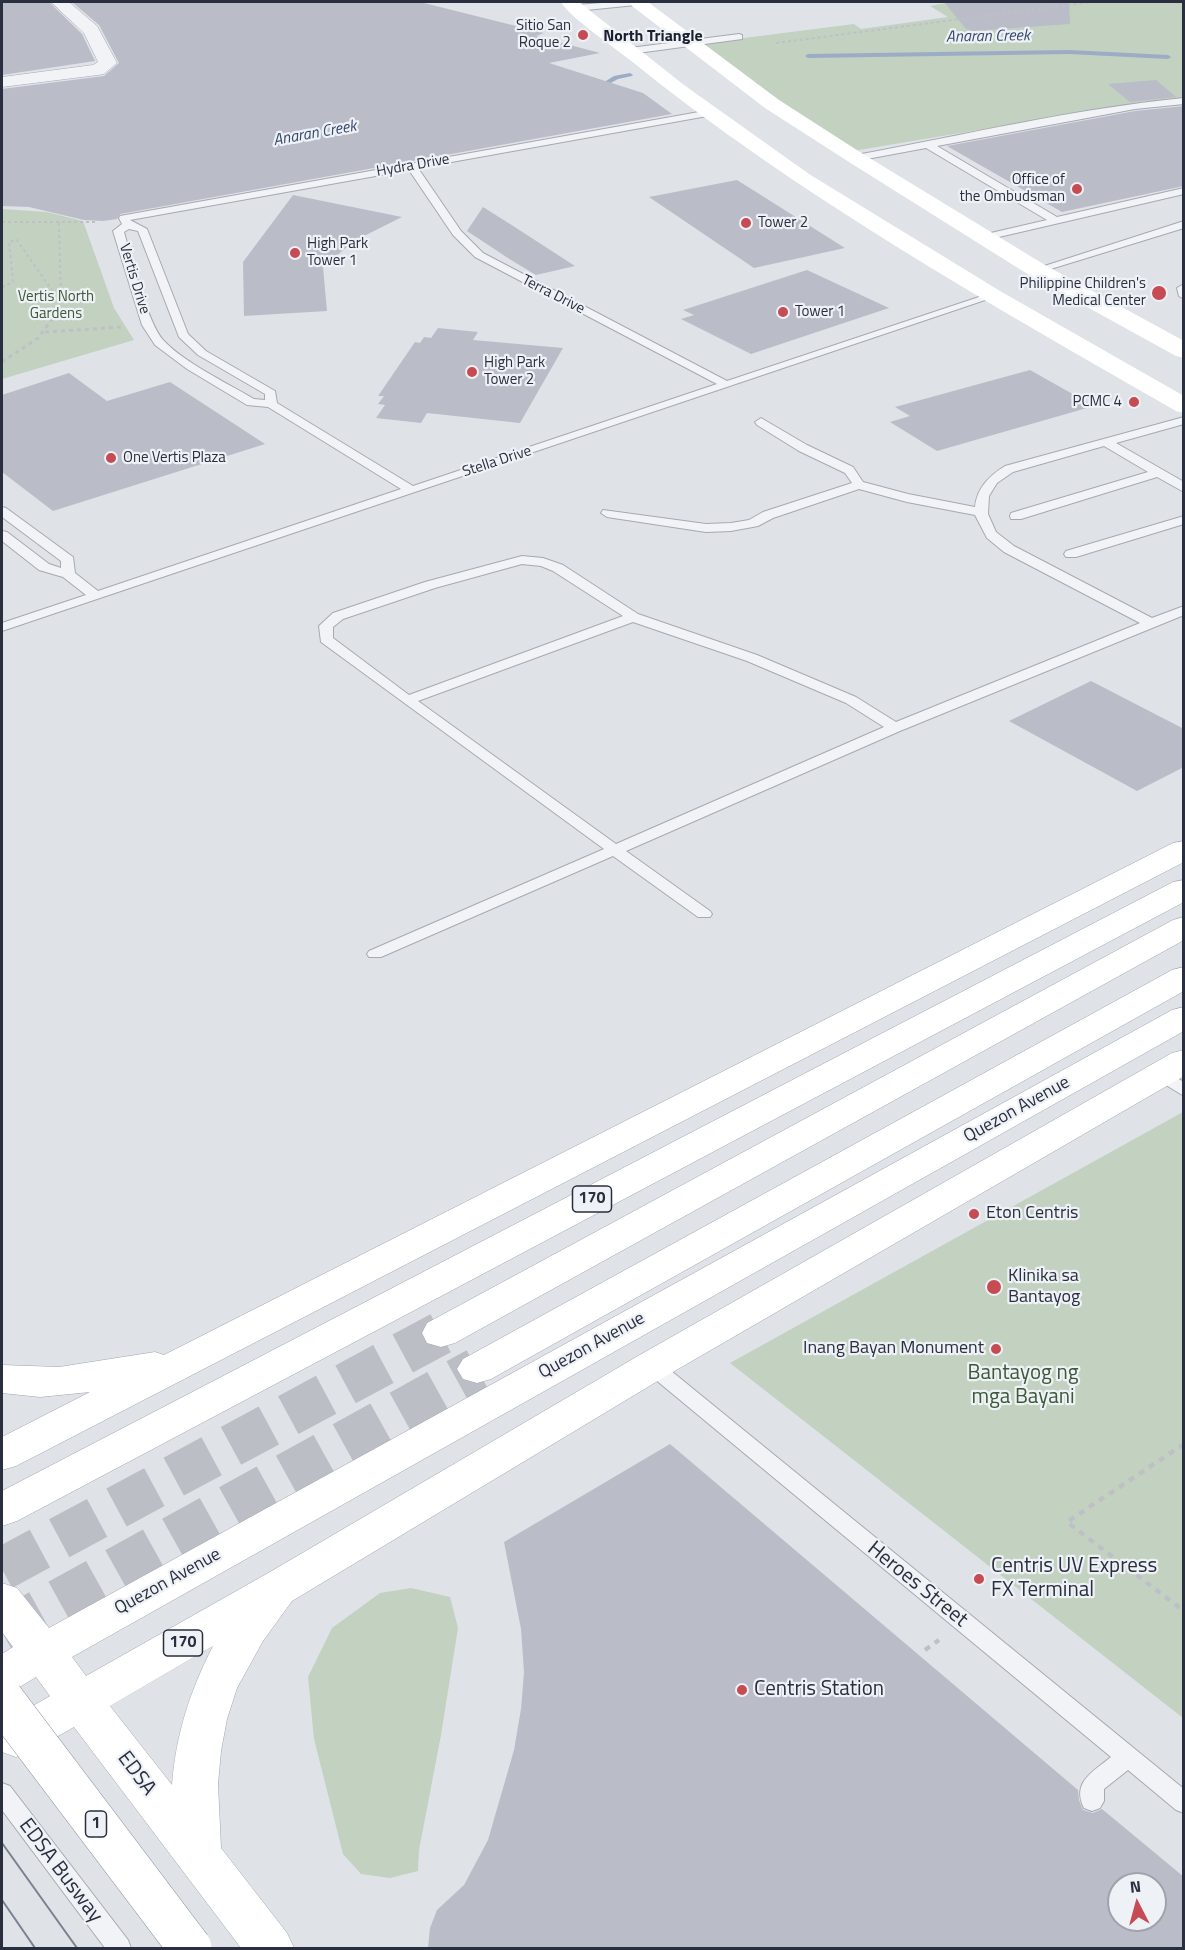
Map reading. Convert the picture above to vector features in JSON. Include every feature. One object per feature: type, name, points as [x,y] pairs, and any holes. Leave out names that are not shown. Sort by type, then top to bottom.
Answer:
[{"type":"main road","points":[[637,2],[772,104],[856,158],[1037,270],[1184,351]]},
{"type":"main road","points":[[573,5],[710,113],[802,178],[992,296],[1184,406]]},
{"type":"main road","name":"170","points":[[2,1455],[1184,850]]},
{"type":"main road","name":"170","points":[[2,1510],[1184,889]]},
{"type":"main road","name":"170","points":[[441,1333],[1184,927]]},
{"type":"main road","name":"Quezon Avenue","points":[[477,1368],[1184,977]]},
{"type":"main road","name":"Quezon Avenue","points":[[2,1675],[22,1657],[1184,1017]]},
{"type":"main road","name":"170","points":[[29,1715],[285,1584],[652,1366],[1176,1076]]},
{"type":"main road","points":[[2,1379],[36,1381],[90,1377],[195,1358]]},
{"type":"main road","points":[[198,1856],[193,1791],[200,1734],[206,1714],[222,1671],[244,1634],[285,1584]]},
{"type":"main road","name":"EDSA","points":[[2,1600],[22,1657],[29,1715],[190,1948]]},
{"type":"main road","points":[[29,1715],[212,1948]]},
{"type":"main road","name":"EDSA","points":[[29,1715],[198,1856],[270,1948]]},
{"type":"street","points":[[2,82],[98,70],[108,63],[91,30],[59,2]]},
{"type":"lane","points":[[573,5],[637,2]]},
{"type":"lane","points":[[630,51],[739,37]]},
{"type":"lane","points":[[856,158],[1135,106],[1184,101]]},
{"type":"lane","name":"Hydra Drive","points":[[128,225],[124,218],[710,113]]},
{"type":"lane","points":[[927,144],[1058,222]]},
{"type":"lane","name":"Terra Drive","points":[[411,166],[457,233],[479,255],[726,385]]},
{"type":"lane","points":[[986,237],[1184,191]]},
{"type":"lane","points":[[1037,270],[1184,224]]},
{"type":"lane","name":"Vertis Drive","points":[[271,404],[271,393],[202,353],[183,335],[142,229],[128,225],[118,231],[148,325],[159,343],[191,367],[251,402],[271,404],[411,490]]},
{"type":"lane","points":[[1184,288],[1182,288],[1184,296]]},
{"type":"lane","name":"Stella Drive","points":[[2,627],[992,296]]},
{"type":"lane","points":[[1152,624],[1009,549],[990,534],[981,512],[984,491],[998,475],[1037,461],[1184,420]]},
{"type":"lane","points":[[761,422],[803,448],[849,470],[859,485]]},
{"type":"lane","points":[[1108,443],[1184,488]]},
{"type":"lane","points":[[1016,516],[1157,473]]},
{"type":"lane","points":[[607,513],[706,528],[731,527],[753,523],[768,515],[859,485],[908,498],[981,512]]},
{"type":"lane","points":[[2,511],[68,560],[68,574]]},
{"type":"lane","points":[[1071,554],[1184,520]]},
{"type":"lane","points":[[2,535],[44,567],[68,574],[96,596]]},
{"type":"lane","points":[[704,914],[326,639],[326,626],[338,616],[430,585],[522,560],[543,562],[558,568],[633,617],[753,658],[850,700],[895,728]]},
{"type":"lane","points":[[375,954],[895,728],[1184,610]]},
{"type":"lane","points":[[408,700],[633,617]]},
{"type":"lane","name":"Heroes Street","points":[[652,1366],[1184,1803]]},
{"type":"lane","points":[[1092,1801],[1092,1785],[1128,1756]]},
{"type":"lane","name":"EDSA Busway","points":[[2,1793],[119,1948]]},
{"type":"path","points":[[776,43],[1092,2]]},
{"type":"path","points":[[1177,2],[1183,5]]},
{"type":"path","points":[[2,222],[99,222]]},
{"type":"path","points":[[2,362],[27,347],[45,332],[57,315],[61,302],[59,222]]},
{"type":"path","points":[[2,287],[13,282],[9,242],[17,240],[61,302]]},
{"type":"path","points":[[45,332],[148,325]]},
{"type":"path","points":[[1184,1444],[1067,1522],[1184,1611]]},
{"type":"green space","points":[[964,2],[980,9],[1037,2],[1183,2],[1183,98],[1139,103],[853,151],[697,44],[854,24],[861,29],[948,17],[930,6]]},
{"type":"green space","name":"Vertis North Gardens","points":[[2,209],[47,212],[83,221],[114,308],[134,340],[2,379]]},
{"type":"green space","name":"Bantayog ng mga Bayani","points":[[1183,1112],[1183,1718],[730,1363]]},
{"type":"green space","points":[[411,1588],[450,1597],[458,1628],[419,1850],[418,1871],[390,1878],[361,1874],[343,1854],[314,1739],[308,1677],[332,1628],[380,1593]]},
{"type":"building","points":[[2,2],[49,2],[82,34],[95,61],[2,75]]},
{"type":"building","points":[[72,2],[420,2],[544,33],[536,36],[600,53],[549,63],[643,93],[672,114],[120,214],[117,219],[103,221],[84,220],[29,207],[2,206],[2,89],[104,76],[119,63],[99,25]]},
{"type":"building","points":[[944,2],[1069,2],[1070,24],[973,31],[966,29]]},
{"type":"building","points":[[1156,80],[1176,97],[1130,102],[1108,84]]},
{"type":"building","points":[[1184,106],[1184,186],[1062,212],[947,146],[1135,111]]},
{"type":"building","name":"Tower 2","points":[[737,180],[845,248],[754,268],[649,197]]},
{"type":"building","name":"High Park Tower 1","points":[[293,195],[402,217],[354,241],[323,267],[327,311],[244,316],[243,262]]},
{"type":"building","points":[[483,207],[575,266],[536,275],[511,260],[467,231]]},
{"type":"building","name":"Tower 1","points":[[807,270],[889,308],[751,354],[681,319],[694,315],[683,310]]},
{"type":"building","name":"High Park Tower 2","points":[[438,328],[478,332],[473,340],[563,348],[520,423],[427,413],[421,423],[376,418],[385,405],[378,404],[384,396],[378,396],[415,342],[420,343],[424,337],[431,338]]},
{"type":"building","points":[[1030,370],[1094,406],[937,451],[890,422],[910,416],[895,407]]},
{"type":"building","name":"One Vertis Plaza","points":[[69,373],[107,401],[170,382],[265,444],[53,511],[2,472],[2,395]]},
{"type":"building","points":[[1091,681],[1184,729],[1184,767],[1137,791],[1009,721]]},
{"type":"building","name":"Centris Station","points":[[670,1444],[1078,1790],[1083,1810],[1093,1813],[1102,1809],[1184,1877],[1184,1948],[428,1948],[430,1928],[437,1910],[464,1885],[488,1840],[514,1750],[521,1709],[524,1672],[521,1629],[504,1542]]},
{"type":"waterway","name":"Anaran Creek","points":[[808,56],[1069,52],[1168,57]]},
{"type":"waterway","name":"Anaran Creek","points":[[596,89],[616,77],[630,75]]},
{"type":"tunnel","points":[[2,1569],[441,1333]]},
{"type":"tunnel","points":[[2,1632],[477,1369]]},
{"type":"tram line","points":[[2,1843],[77,1948]]},
{"type":"tram line","points":[[2,1900],[35,1948]]},
{"type":"place","name":"Sitio San Roque 2","points":[[583,35]]},
{"type":"place","name":"Office of the Ombudsman","points":[[1077,189]]},
{"type":"place","name":"Tower 2","points":[[746,223]]},
{"type":"place","name":"High Park Tower 1","points":[[295,253]]},
{"type":"place","name":"Philippine Children's Medical Center","points":[[1159,293]]},
{"type":"place","name":"Tower 1","points":[[783,312]]},
{"type":"place","name":"High Park Tower 2","points":[[472,372]]},
{"type":"place","name":"PCMC 4","points":[[1134,402]]},
{"type":"place","name":"One Vertis Plaza","points":[[111,458]]},
{"type":"place","name":"Eton Centris","points":[[974,1214]]},
{"type":"place","name":"Klinika sa Bantayog","points":[[994,1287]]},
{"type":"place","name":"Inang Bayan Monument","points":[[996,1349]]},
{"type":"place","name":"Centris UV Express FX Terminal","points":[[979,1579]]},
{"type":"place","name":"Centris Station","points":[[742,1690]]},
{"type":"district","name":"North Triangle","points":[[653,37]]}]
